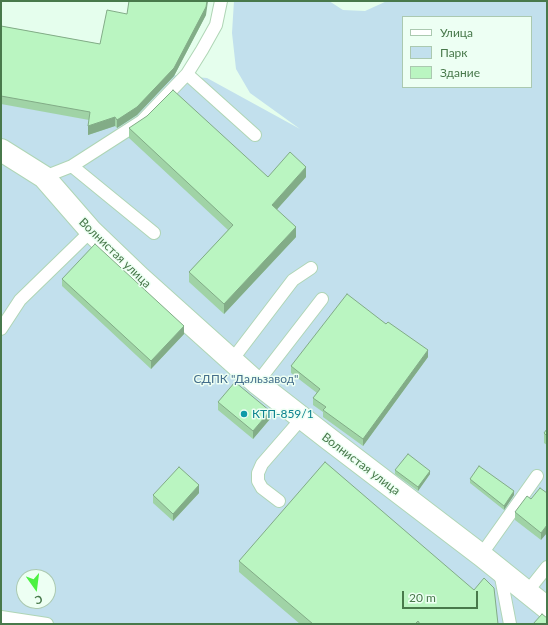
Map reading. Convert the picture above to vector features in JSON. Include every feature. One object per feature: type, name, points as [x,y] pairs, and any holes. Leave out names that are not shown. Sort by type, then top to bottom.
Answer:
[{"type":"street","name":"Волнистая улица","points":[[1,150],[44,177],[91,231],[139,277],[257,383],[481,555],[547,608]]},
{"type":"lane","points":[[44,177],[72,166],[142,121],[187,74],[216,25],[221,1]]},
{"type":"lane","points":[[187,74],[255,135]]},
{"type":"lane","points":[[72,166],[154,233]]},
{"type":"lane","points":[[1,329],[20,300],[91,231]]},
{"type":"lane","points":[[232,360],[293,280],[311,268]]},
{"type":"lane","points":[[257,383],[322,298]]},
{"type":"lane","points":[[279,501],[262,488],[258,481],[258,473],[262,464],[302,418]]},
{"type":"lane","points":[[481,555],[537,476]]},
{"type":"lane","points":[[527,592],[547,567]]},
{"type":"lane","points":[[500,571],[510,624]]},
{"type":"lane","points":[[1,617],[47,624]]},
{"type":"green space","name":"СДПК \"Дальзавод\"","points":[[234,1],[329,1],[343,10],[365,11],[387,1],[547,1],[547,624],[1,624],[1,60],[207,78],[300,129],[250,93],[236,69],[232,33]]},
{"type":"building","points":[[129,1],[207,1],[206,7],[174,68],[137,107],[117,120],[115,117],[88,126],[90,112],[1,96],[1,26],[100,44],[107,10],[127,14]]},
{"type":"building","points":[[173,90],[268,177],[290,152],[306,167],[272,205],[296,227],[224,304],[189,272],[233,225],[129,128],[147,116]]},
{"type":"building","points":[[95,244],[184,326],[151,361],[62,279]]},
{"type":"building","points":[[347,294],[386,324],[388,322],[428,350],[363,439],[323,410],[326,407],[313,398],[320,389],[291,366]]},
{"type":"building","name":"КТП-859/1","points":[[235,382],[270,411],[253,431],[218,402]]},
{"type":"building","points":[[547,429],[547,436],[544,433]]},
{"type":"building","points":[[408,454],[430,471],[418,487],[395,470]]},
{"type":"building","points":[[325,462],[474,590],[484,578],[494,588],[498,624],[420,624],[418,621],[415,624],[313,624],[239,561]]},
{"type":"building","points":[[479,466],[514,491],[504,506],[470,479]]},
{"type":"building","points":[[179,467],[199,485],[173,514],[153,495]]},
{"type":"building","points":[[540,488],[547,493],[547,525],[541,533],[515,512],[527,496],[531,499]]},
{"type":"building","points":[[542,614],[547,618],[547,624],[533,624]]},
{"type":"place","name":"КТП-859/1","points":[[244,414]]}]
